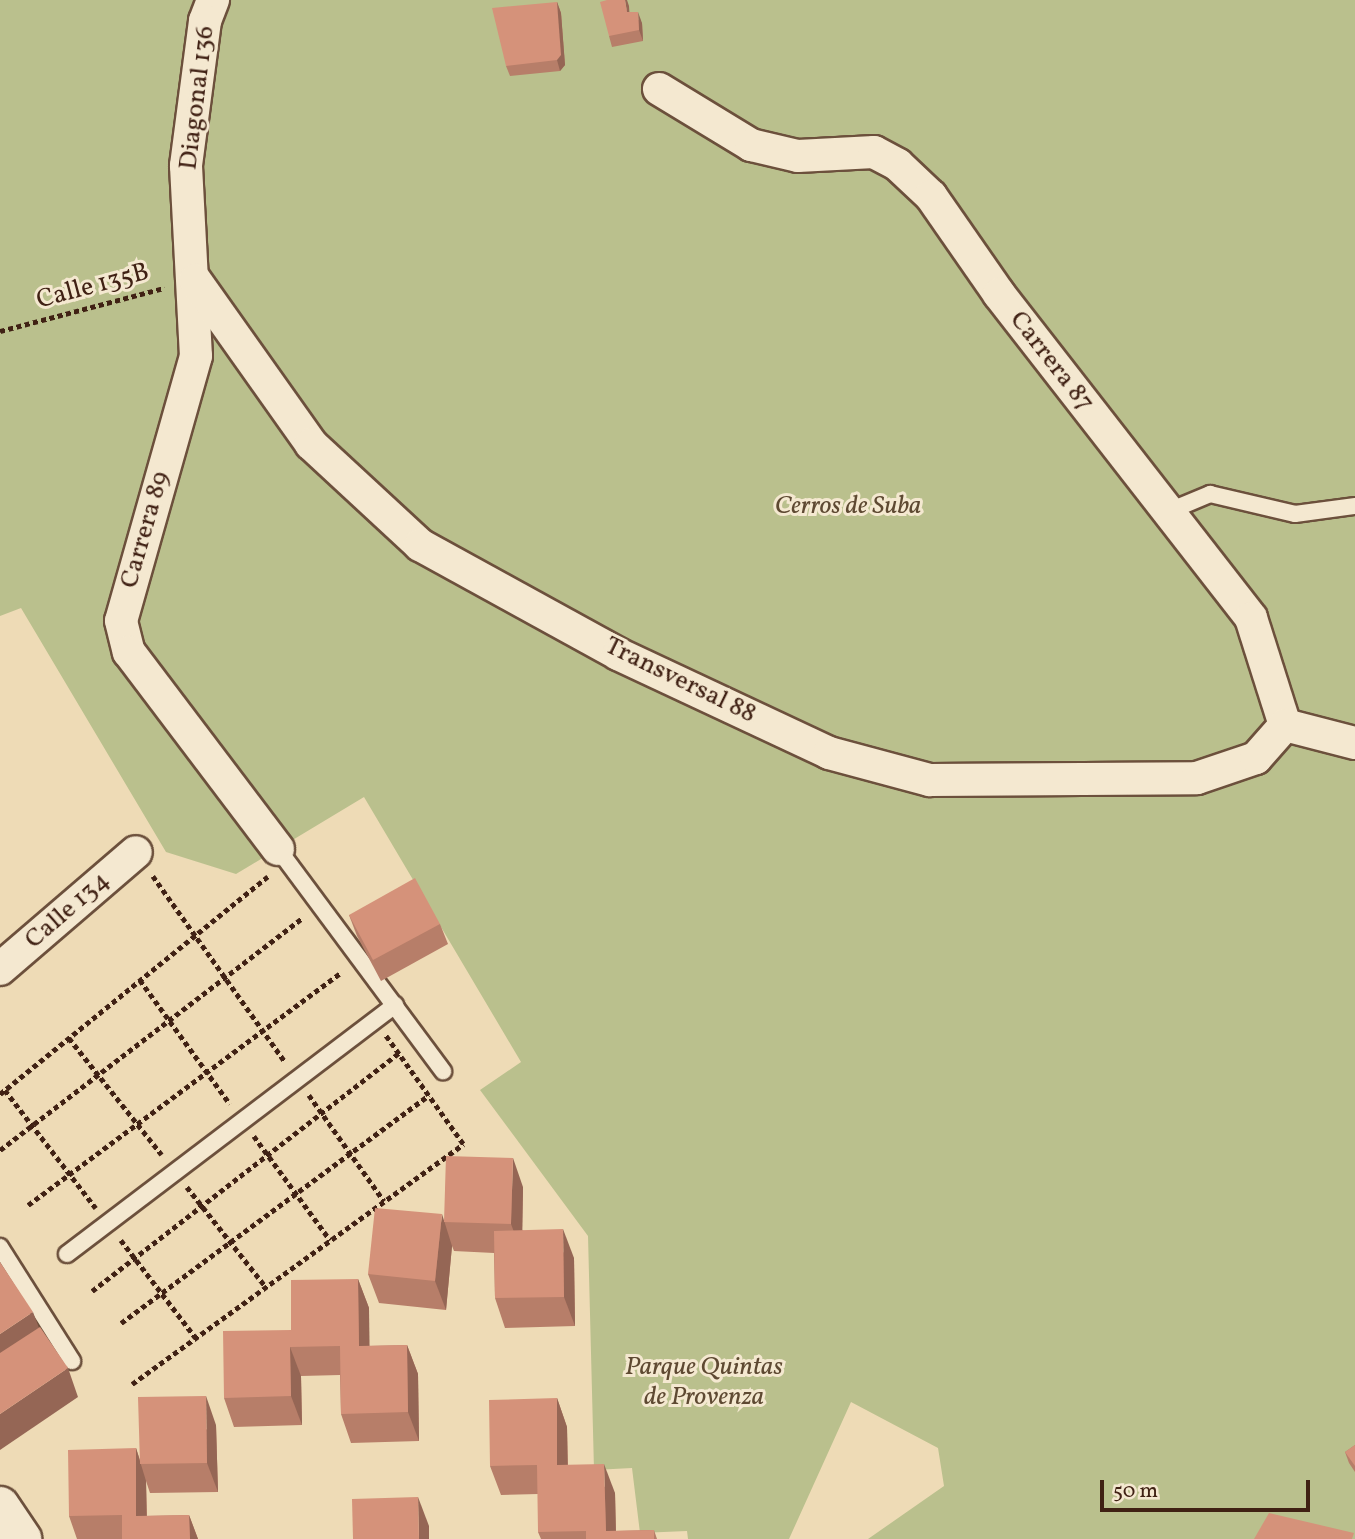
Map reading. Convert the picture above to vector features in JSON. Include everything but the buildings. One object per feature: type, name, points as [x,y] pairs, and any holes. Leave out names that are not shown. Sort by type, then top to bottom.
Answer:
[{"type":"main road","points":[[0,1506],[22,1539]]},
{"type":"street","name":"Diagonal 136","points":[[195,280],[186,166],[205,21],[213,0]]},
{"type":"street","name":"Carrera 87","points":[[659,89],[751,145],[798,156],[874,152],[898,165],[931,196],[999,294],[1251,618],[1285,725]]},
{"type":"street","name":"Transversal 88","points":[[195,280],[310,444],[420,545],[618,654],[829,752],[930,780],[1197,778],[1256,758],[1285,725]]},
{"type":"street","name":"Carrera 89","points":[[195,280],[196,356],[121,621],[129,652],[283,855]]},
{"type":"street","points":[[1285,725],[1355,743]]},
{"type":"street","name":"Calle 134","points":[[0,969],[136,852]]},
{"type":"lane","points":[[1167,512],[1210,494],[1295,514],[1355,506]]},
{"type":"lane","points":[[283,855],[443,1071]]},
{"type":"lane","points":[[67,1254],[395,1005]]},
{"type":"lane","points":[[2,1253],[72,1361]]},
{"type":"path","name":"Calle 135B","points":[[0,331],[195,280]]},
{"type":"path","points":[[136,852],[384,1201]]},
{"type":"path","points":[[0,1094],[196,935],[283,855]]},
{"type":"path","points":[[0,1150],[302,917]]},
{"type":"path","points":[[28,1205],[340,973]]},
{"type":"path","points":[[92,1291],[398,1053]]},
{"type":"path","points":[[121,1323],[429,1095]]},
{"type":"path","points":[[132,1384],[463,1144]]},
{"type":"green space","name":"Cerros de Suba","points":[[0,0],[1355,0],[1355,1539],[868,1539],[944,1486],[938,1448],[851,1402],[789,1539],[688,1539],[687,1531],[640,1533],[632,1468],[594,1470],[588,1236],[480,1090],[521,1062],[364,797],[236,874],[166,852],[21,608],[0,616]]},
{"type":"park label","name":"Parque Quintas de Provenza","points":[[704,1383]]}]
